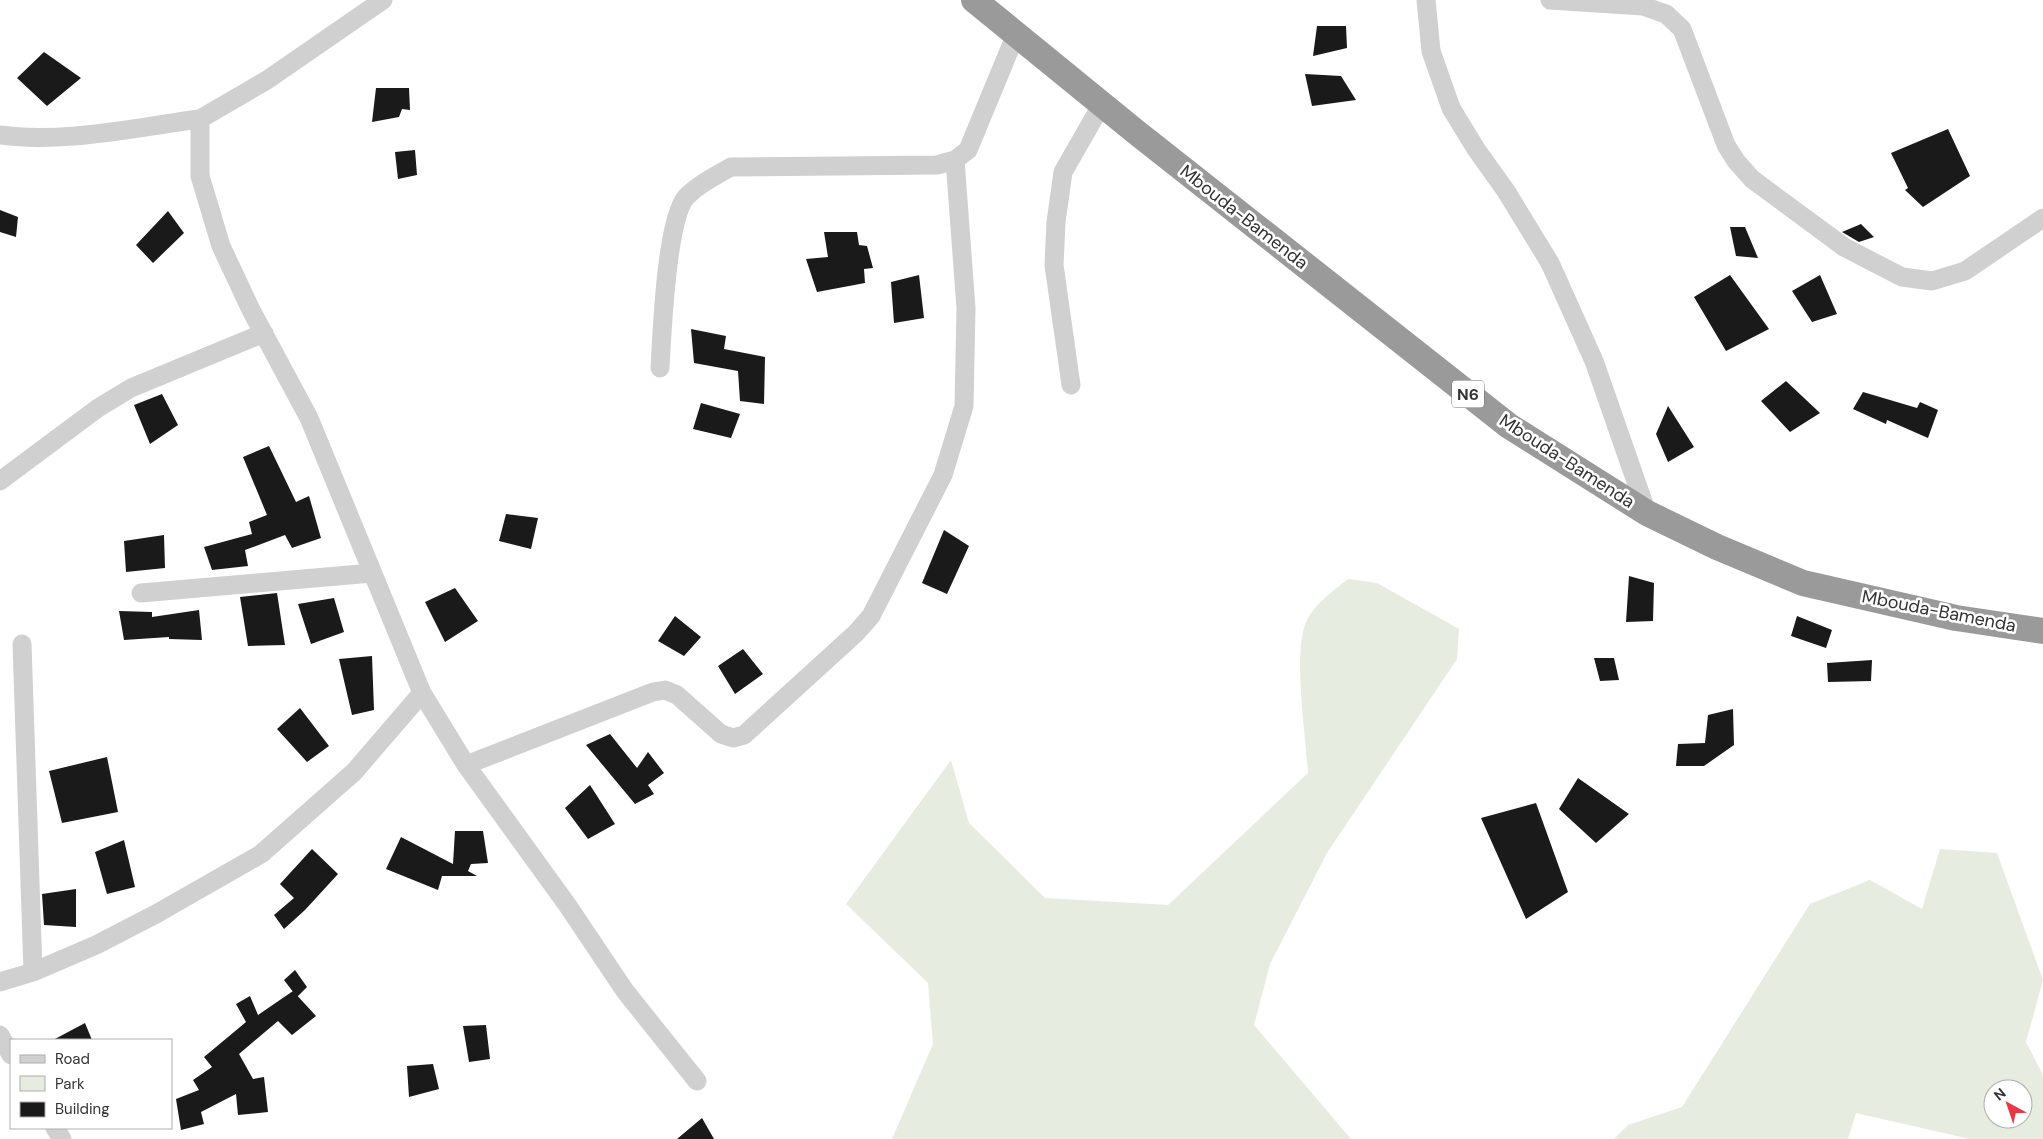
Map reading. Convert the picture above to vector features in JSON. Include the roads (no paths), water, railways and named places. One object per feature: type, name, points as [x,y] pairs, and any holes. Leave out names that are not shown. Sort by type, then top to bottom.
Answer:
[{"type":"highway","name":"Mbouda-Bamenda","points":[[974,0],[1102,104],[1509,426],[1647,513],[1717,547],[1803,583],[1956,618],[2043,631]]},
{"type":"street","points":[[0,135],[25,138],[71,136],[200,119],[267,80],[383,0]]},
{"type":"street","points":[[1434,0],[1426,0],[1431,51],[1451,108],[1476,149],[1506,191],[1550,263],[1594,362],[1647,513]]},
{"type":"street","points":[[1550,0],[1644,6],[1666,14],[1682,29],[1726,145],[1736,161],[1752,179],[1844,247],[1902,277],[1932,282],[1965,270],[2043,218]]},
{"type":"street","points":[[660,368],[670,254],[677,218],[685,199],[703,182],[731,167],[937,165],[955,160],[968,150],[1016,34]]},
{"type":"street","points":[[1071,385],[1054,265],[1056,222],[1064,172],[1102,104]]},
{"type":"street","points":[[200,119],[200,176],[221,246],[309,418],[422,693],[466,765],[568,906],[626,992],[697,1081]]},
{"type":"street","points":[[466,765],[653,692],[665,690],[677,695],[721,734],[732,738],[744,735],[856,633],[871,616],[943,475],[964,406],[966,308],[955,160]]},
{"type":"street","points":[[0,481],[98,408],[131,388],[264,333]]},
{"type":"street","points":[[141,593],[372,572]]},
{"type":"street","points":[[22,644],[33,972]]},
{"type":"street","points":[[0,982],[33,972],[96,945],[156,914],[261,854],[354,772],[422,693]]},
{"type":"street","points":[[0,1034],[10,1053]]}]
